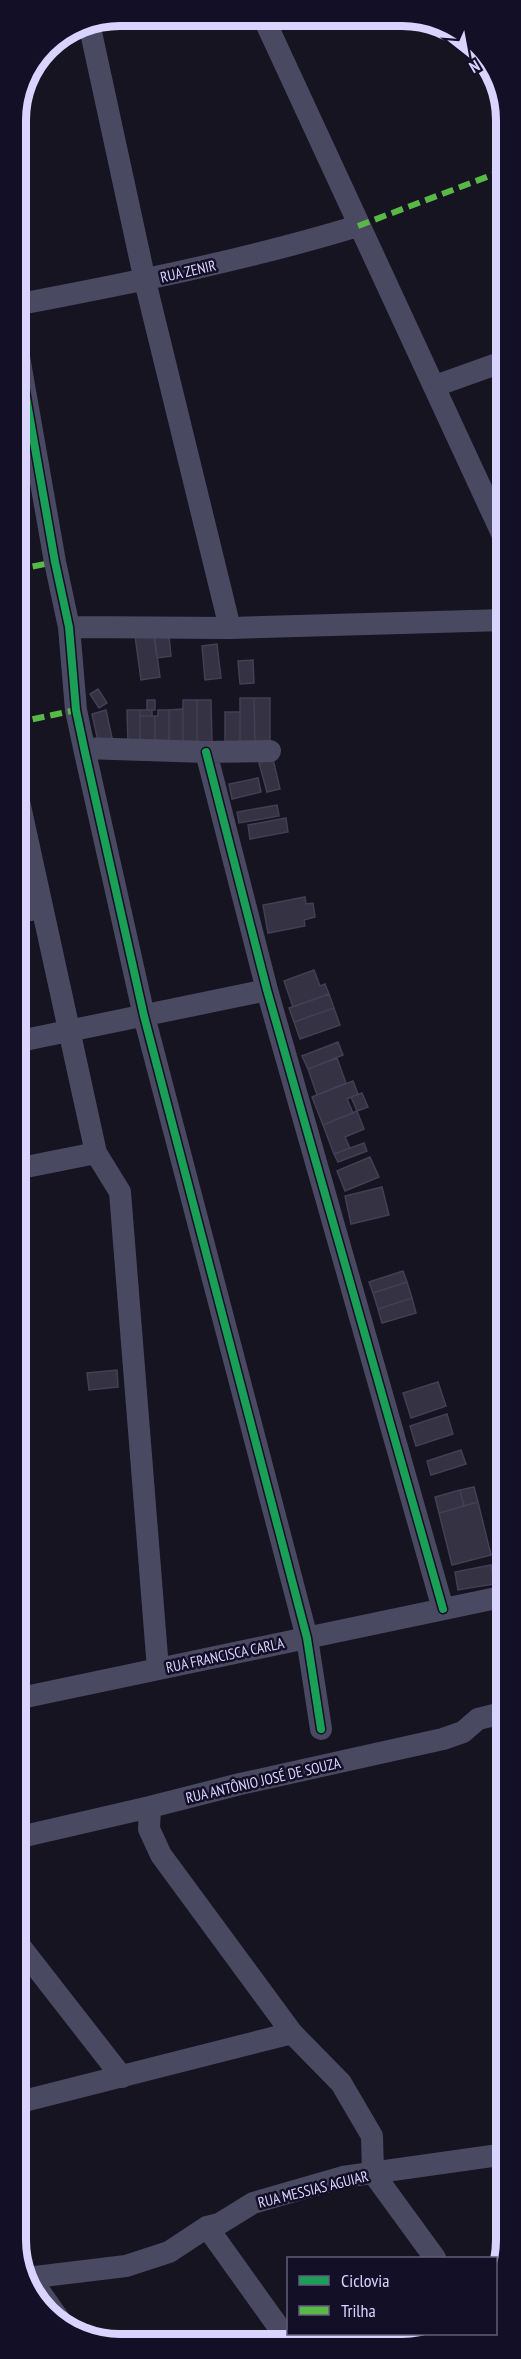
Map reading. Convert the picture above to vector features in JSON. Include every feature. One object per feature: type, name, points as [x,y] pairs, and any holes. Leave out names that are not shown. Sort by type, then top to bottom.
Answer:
[{"type":"street","points":[[267,26],[358,226],[496,514]]},
{"type":"street","points":[[90,30],[145,281],[230,628]]},
{"type":"street","name":"RUA ZENIR","points":[[26,303],[145,281],[283,249],[358,226]]},
{"type":"street","points":[[435,386],[496,364]]},
{"type":"street","points":[[26,396],[55,562],[69,627],[76,710],[84,747],[144,1016],[307,1638],[321,1729]]},
{"type":"street","points":[[69,627],[230,628],[496,620]]},
{"type":"street","points":[[84,747],[206,752],[270,751]]},
{"type":"street","points":[[206,752],[267,990],[443,1609]]},
{"type":"street","points":[[26,832],[96,1153],[120,1192],[158,1669]]},
{"type":"street","points":[[26,911],[42,908]]},
{"type":"street","points":[[26,1040],[267,990]]},
{"type":"street","points":[[26,1167],[96,1153]]},
{"type":"street","name":"RUA FRANCISCA CARLA","points":[[25,1697],[495,1598]]},
{"type":"street","name":"RUA ANTÔNIO JOSÉ DE SOUZA","points":[[25,1836],[240,1784],[443,1739],[463,1732],[478,1719],[495,1715]]},
{"type":"street","points":[[150,1807],[149,1829],[161,1855],[292,2033],[341,2083],[372,2136],[373,2173],[434,2257]]},
{"type":"street","points":[[25,1953],[122,2077]]},
{"type":"street","points":[[25,2101],[292,2033]]},
{"type":"street","name":"RUA MESSIAS AGUIAR","points":[[33,2277],[126,2266],[169,2252],[207,2227],[219,2224],[253,2203],[343,2177],[495,2156]]},
{"type":"street","points":[[207,2227],[284,2334]]},
{"type":"building","points":[[154,633],[160,677],[141,680],[135,636]]},
{"type":"building","points":[[169,636],[171,656],[157,658],[154,638]]},
{"type":"building","points":[[217,644],[221,678],[205,680],[202,646]]},
{"type":"building","points":[[253,660],[254,683],[240,684],[238,661]]},
{"type":"building","points":[[98,689],[107,703],[99,708],[90,694]]},
{"type":"building","points":[[240,698],[254,698],[255,742],[240,742]]},
{"type":"building","points":[[254,698],[270,698],[270,742],[255,742]]},
{"type":"building","points":[[147,700],[155,700],[155,710],[147,710]]},
{"type":"building","points":[[183,700],[197,700],[197,743],[183,744]]},
{"type":"building","points":[[197,700],[211,700],[212,743],[197,743]]},
{"type":"building","points":[[183,709],[183,744],[169,744],[169,710]]},
{"type":"building","points":[[106,710],[112,738],[98,741],[92,714]]},
{"type":"building","points":[[127,710],[140,710],[140,744],[128,744]]},
{"type":"building","points":[[140,710],[152,710],[152,716],[140,716]]},
{"type":"building","points":[[158,710],[169,710],[169,744],[155,744],[155,716],[158,716]]},
{"type":"building","points":[[225,712],[240,712],[240,742],[225,742]]},
{"type":"building","points":[[140,716],[155,716],[155,744],[140,744]]},
{"type":"building","points":[[273,759],[280,789],[267,792],[259,763]]},
{"type":"building","points":[[258,778],[261,792],[232,799],[229,784]]},
{"type":"building","points":[[277,805],[279,816],[239,823],[237,812]]},
{"type":"building","points":[[286,818],[288,832],[250,839],[248,825]]},
{"type":"building","points":[[305,897],[306,904],[313,903],[315,917],[304,920],[305,926],[268,933],[263,905]]},
{"type":"building","points":[[314,970],[320,986],[325,984],[329,994],[293,1007],[284,981]]},
{"type":"building","points":[[329,994],[334,1008],[294,1022],[289,1008]]},
{"type":"building","points":[[334,1008],[340,1025],[300,1039],[294,1022]]},
{"type":"building","points":[[338,1042],[343,1055],[308,1069],[302,1056]]},
{"type":"building","points":[[337,1058],[346,1083],[317,1095],[308,1069]]},
{"type":"building","points":[[353,1081],[358,1094],[347,1099],[353,1113],[323,1125],[312,1097]]},
{"type":"building","points":[[362,1093],[368,1107],[357,1111],[351,1097]]},
{"type":"building","points":[[357,1111],[364,1129],[345,1137],[350,1148],[334,1154],[323,1125]]},
{"type":"building","points":[[364,1143],[367,1151],[338,1162],[334,1154]]},
{"type":"building","points":[[370,1157],[379,1177],[345,1191],[337,1171]]},
{"type":"building","points":[[382,1187],[389,1215],[351,1224],[345,1196]]},
{"type":"building","points":[[403,1271],[407,1282],[373,1293],[369,1282]]},
{"type":"building","points":[[407,1282],[412,1298],[378,1309],[373,1293]]},
{"type":"building","points":[[412,1298],[416,1313],[382,1323],[378,1309]]},
{"type":"building","points":[[117,1370],[118,1387],[89,1390],[87,1373]]},
{"type":"building","points":[[438,1382],[446,1406],[411,1418],[403,1393]]},
{"type":"building","points":[[447,1414],[453,1434],[416,1446],[410,1426]]},
{"type":"building","points":[[461,1450],[466,1464],[431,1475],[427,1461]]},
{"type":"building","points":[[474,1487],[478,1502],[464,1506],[460,1490]]},
{"type":"building","points":[[460,1490],[464,1506],[439,1513],[435,1497]]},
{"type":"building","points":[[478,1502],[491,1555],[452,1565],[439,1513]]},
{"type":"building","points":[[491,1565],[494,1584],[458,1590],[455,1572]]},
{"type":"marked path","points":[[358,226],[496,173]]},
{"type":"marked path","points":[[26,568],[55,562]]},
{"type":"marked path","points":[[26,721],[76,710]]},
{"type":"cycle path","points":[[26,396],[55,562],[69,627],[76,710],[84,748],[144,1016],[307,1638],[321,1729]]},
{"type":"cycle path","points":[[206,752],[267,990],[443,1609]]}]
